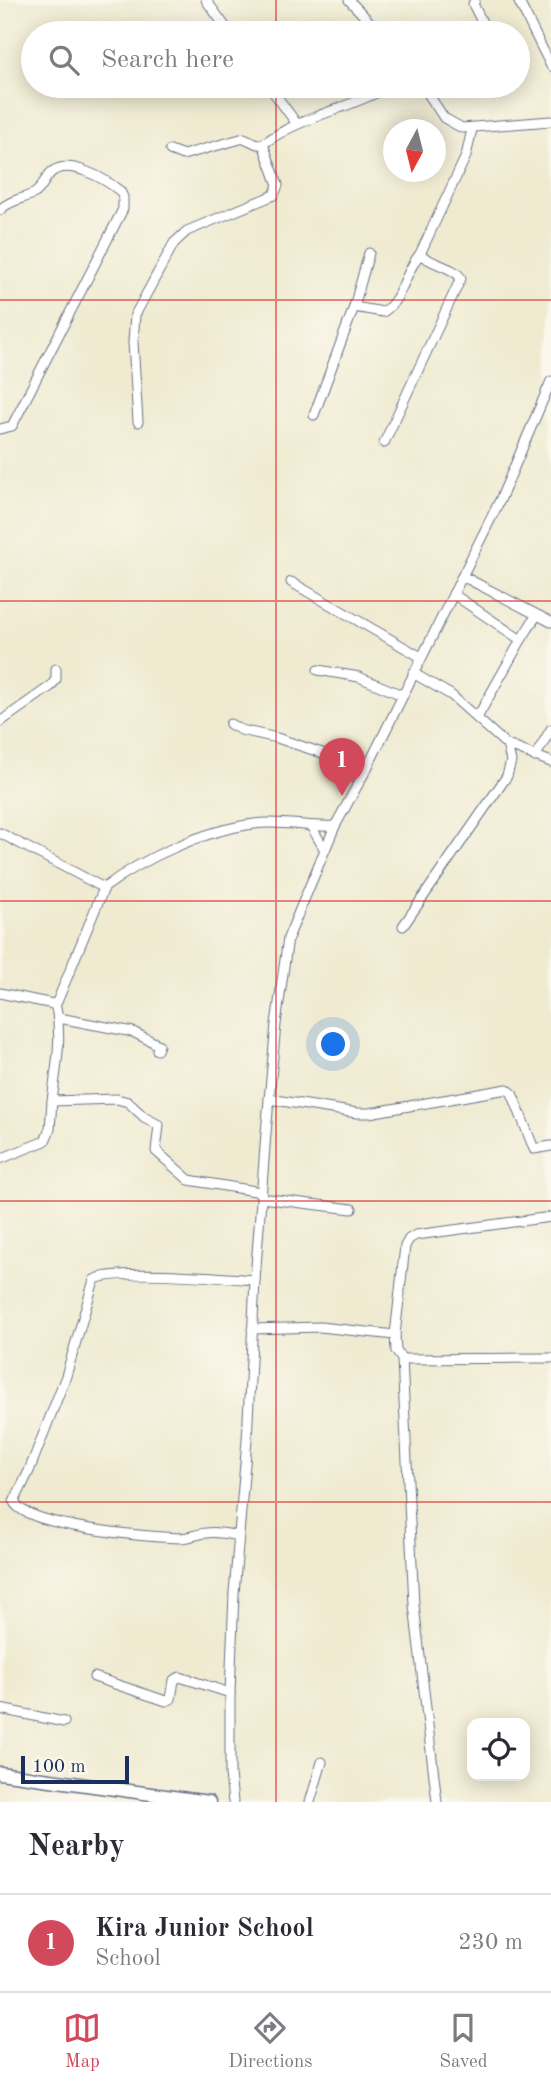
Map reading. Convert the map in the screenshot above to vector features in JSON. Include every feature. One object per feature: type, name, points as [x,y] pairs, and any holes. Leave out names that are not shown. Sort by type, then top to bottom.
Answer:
[{"type":"street","points":[[206,0],[221,21]]},
{"type":"street","points":[[349,0],[369,21]]},
{"type":"street","points":[[475,0],[473,4],[482,21]]},
{"type":"street","points":[[518,0],[528,21]]},
{"type":"street","points":[[530,24],[551,66]]},
{"type":"street","points":[[278,98],[297,124]]},
{"type":"street","points":[[170,150],[183,155],[244,138],[254,144],[263,144],[297,124],[367,98]]},
{"type":"street","points":[[431,98],[444,118],[462,128],[551,121]]},
{"type":"street","points":[[355,307],[376,313],[388,309],[410,266],[420,254],[466,156],[472,129]]},
{"type":"street","points":[[138,422],[133,342],[135,315],[180,235],[274,195],[277,191],[278,185],[263,144]]},
{"type":"street","points":[[0,210],[5,205],[37,192],[51,172],[58,169],[82,169],[120,191],[124,204],[118,221],[12,426],[0,429]]},
{"type":"street","points":[[314,415],[355,307],[369,253]]},
{"type":"street","points":[[384,443],[461,278],[455,271],[433,264],[420,254]]},
{"type":"street","points":[[233,1802],[230,1774],[230,1693],[255,1280],[276,1024],[288,938],[335,826],[367,768],[501,498],[551,381]]},
{"type":"street","points":[[461,578],[468,579],[551,622]]},
{"type":"street","points":[[291,582],[421,657]]},
{"type":"street","points":[[453,594],[521,640]]},
{"type":"street","points":[[477,718],[536,616]]},
{"type":"street","points":[[0,722],[51,686],[56,679],[56,669]]},
{"type":"street","points":[[318,670],[359,677],[402,695]]},
{"type":"street","points":[[413,673],[452,695],[507,745],[551,762]]},
{"type":"street","points":[[230,724],[241,730],[277,738],[367,768]]},
{"type":"street","points":[[535,757],[551,729]]},
{"type":"street","points":[[403,926],[507,776],[511,761],[507,745]]},
{"type":"street","points":[[55,1003],[60,998],[104,888],[144,862],[211,834],[253,824],[291,823],[312,828],[335,826]]},
{"type":"street","points":[[312,828],[325,849]]},
{"type":"street","points":[[0,833],[104,888]]},
{"type":"street","points":[[0,993],[55,1003]]},
{"type":"street","points":[[0,1159],[45,1141],[50,1129],[59,1056],[59,1018],[55,1003]]},
{"type":"street","points":[[59,1018],[134,1032],[159,1045],[157,1050]]},
{"type":"street","points":[[269,1099],[369,1113],[506,1089],[512,1093],[534,1149],[551,1146]]},
{"type":"street","points":[[52,1101],[117,1099],[128,1102],[144,1117],[159,1125],[156,1151],[189,1180],[261,1195],[352,1209]]},
{"type":"street","points":[[437,1802],[414,1605],[402,1359],[396,1352],[395,1335],[405,1246],[408,1240],[416,1235],[551,1217]]},
{"type":"street","points":[[239,1536],[213,1532],[181,1538],[78,1528],[28,1514],[17,1508],[14,1502],[66,1376],[94,1280],[102,1275],[131,1275],[211,1276],[255,1280]]},
{"type":"street","points":[[252,1329],[320,1327],[395,1335]]},
{"type":"street","points":[[402,1359],[551,1359]]},
{"type":"street","points":[[94,1677],[166,1701],[171,1699],[174,1680],[180,1677],[230,1693]]},
{"type":"street","points":[[0,1709],[64,1722]]},
{"type":"street","points":[[310,1802],[322,1762]]},
{"type":"street","points":[[0,1773],[150,1798],[209,1802]]},
{"type":"place","name":"Kira Junior School","points":[[342,796]]}]
